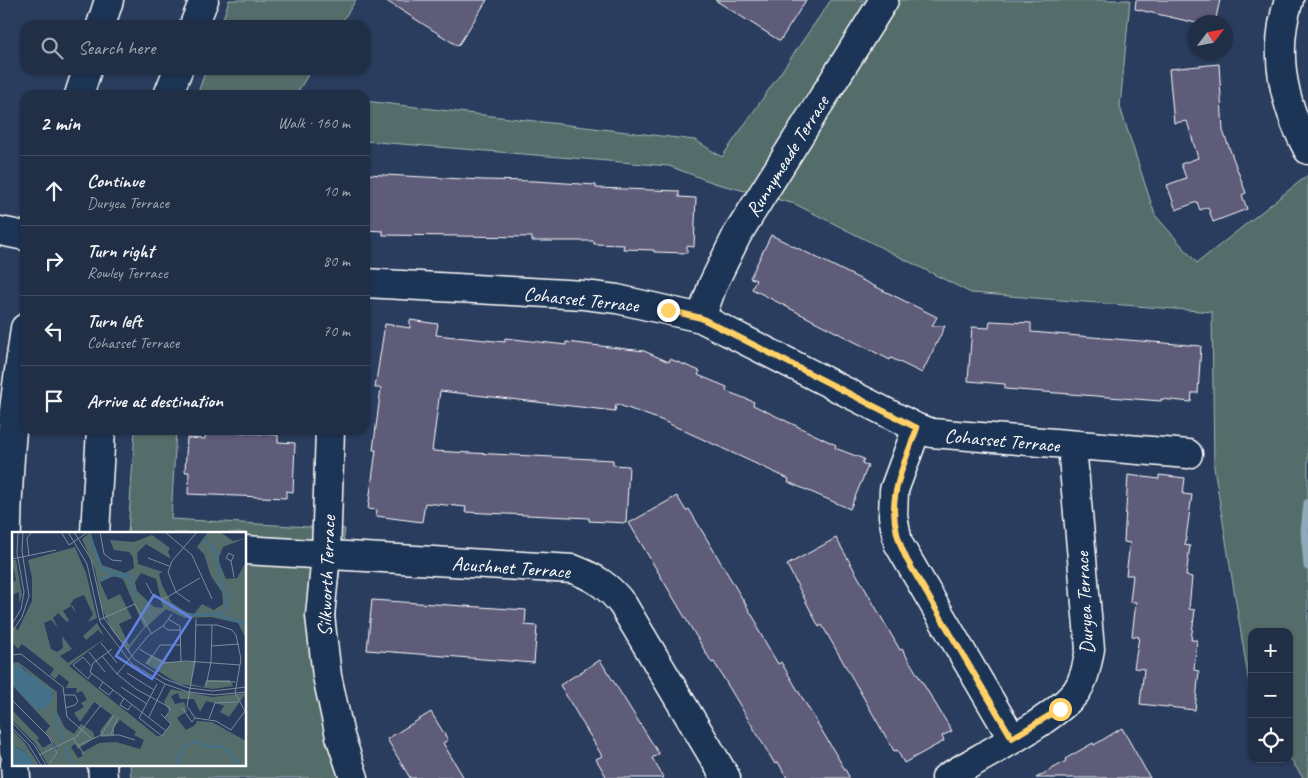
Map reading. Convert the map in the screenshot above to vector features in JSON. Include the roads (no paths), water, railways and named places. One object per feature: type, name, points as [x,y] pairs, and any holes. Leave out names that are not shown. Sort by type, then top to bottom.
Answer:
[{"type":"street","points":[[103,20],[109,0]]},
{"type":"street","points":[[196,20],[204,0]]},
{"type":"street","name":"Runnymeade Terrace","points":[[701,318],[713,284],[737,235],[884,0]]},
{"type":"street","points":[[1288,0],[1283,18],[1280,56],[1284,89],[1294,124],[1308,150]]},
{"type":"street","points":[[81,90],[85,75]]},
{"type":"street","points":[[170,90],[176,75]]},
{"type":"street","points":[[0,231],[20,235]]},
{"type":"street","name":"Cohasset Terrace","points":[[370,283],[584,295],[617,299],[701,318],[917,428],[932,433],[1072,446],[1188,454]]},
{"type":"street","points":[[12,726],[7,556],[13,420],[20,366]]},
{"type":"street","points":[[917,428],[894,490],[893,516],[898,542],[1012,738]]},
{"type":"street","points":[[95,532],[101,435]]},
{"type":"street","name":"Silkworth Terrace","points":[[330,435],[326,555],[320,616],[327,676],[340,736],[354,778]]},
{"type":"street","name":"Duryea Terrace","points":[[946,778],[1060,709],[1076,691],[1086,671],[1090,649],[1072,446]]},
{"type":"street","name":"Acushnet Terrace","points":[[246,550],[573,569],[595,577],[614,592],[623,605],[726,778]]},
{"type":"waterway","points":[[1308,503],[1305,531],[1308,566]]}]
